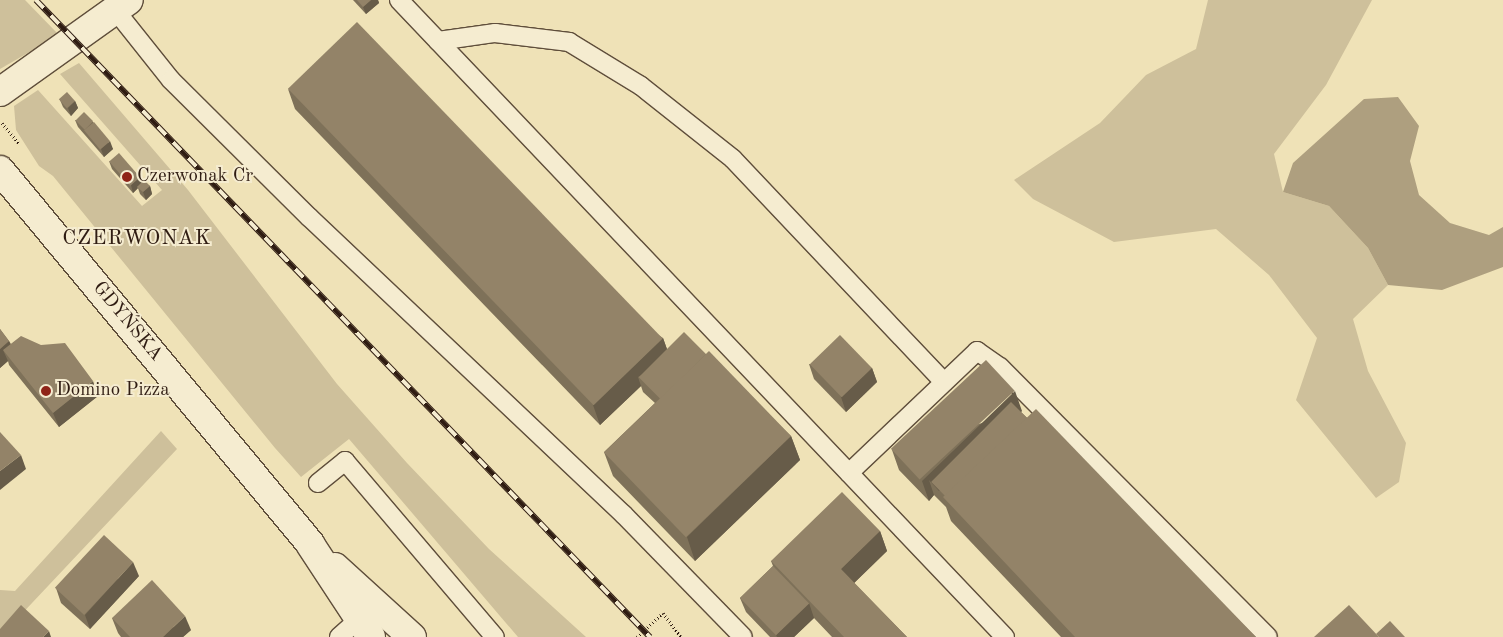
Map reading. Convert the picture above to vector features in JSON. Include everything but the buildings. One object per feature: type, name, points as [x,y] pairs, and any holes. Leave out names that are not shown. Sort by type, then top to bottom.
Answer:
[{"type":"main road","points":[[0,92],[123,5]]},
{"type":"main road","name":"GDYŃSKA","points":[[0,170],[310,544],[361,625],[412,637]]},
{"type":"lane","points":[[399,0],[1005,637]]},
{"type":"lane","points":[[123,5],[178,86],[309,217],[624,514],[743,637]]},
{"type":"lane","points":[[438,41],[496,33],[569,42],[641,86],[733,159],[944,382]]},
{"type":"lane","points":[[849,473],[977,351],[1000,367],[1268,637]]},
{"type":"lane","points":[[318,483],[345,461],[495,637]]},
{"type":"path","points":[[637,637],[663,613],[682,637]]},
{"type":"shaded area","points":[[0,0],[25,0],[59,35],[0,69]]},
{"type":"shaded area","points":[[1208,0],[1372,0],[1326,85],[1274,154],[1283,192],[1329,206],[1368,248],[1388,285],[1353,319],[1368,371],[1406,443],[1399,482],[1376,498],[1296,400],[1317,338],[1269,275],[1216,229],[1114,242],[1033,199],[1014,180],[1100,123],[1146,75],[1196,49]]},
{"type":"shaded area","points":[[79,63],[188,190],[337,384],[407,463],[489,549],[586,637],[518,637],[349,439],[301,477],[275,448],[53,176],[39,166],[16,130],[14,106],[38,90],[142,206],[162,190],[60,74]]},
{"type":"shaded area","points":[[1398,97],[1419,126],[1410,161],[1419,195],[1450,223],[1489,235],[1503,227],[1503,267],[1442,290],[1388,285],[1368,248],[1329,206],[1283,192],[1293,163],[1364,99]]},
{"type":"shaded area","points":[[161,431],[177,449],[0,637],[0,590],[15,591]]},
{"type":"railway","points":[[36,0],[650,637]]},
{"type":"place","name":"Czerwonak Cr","points":[[127,177]]},
{"type":"place","name":"Domino Pizza","points":[[46,391]]},
{"type":"district","name":"CZERWONAK","points":[[137,239]]}]
